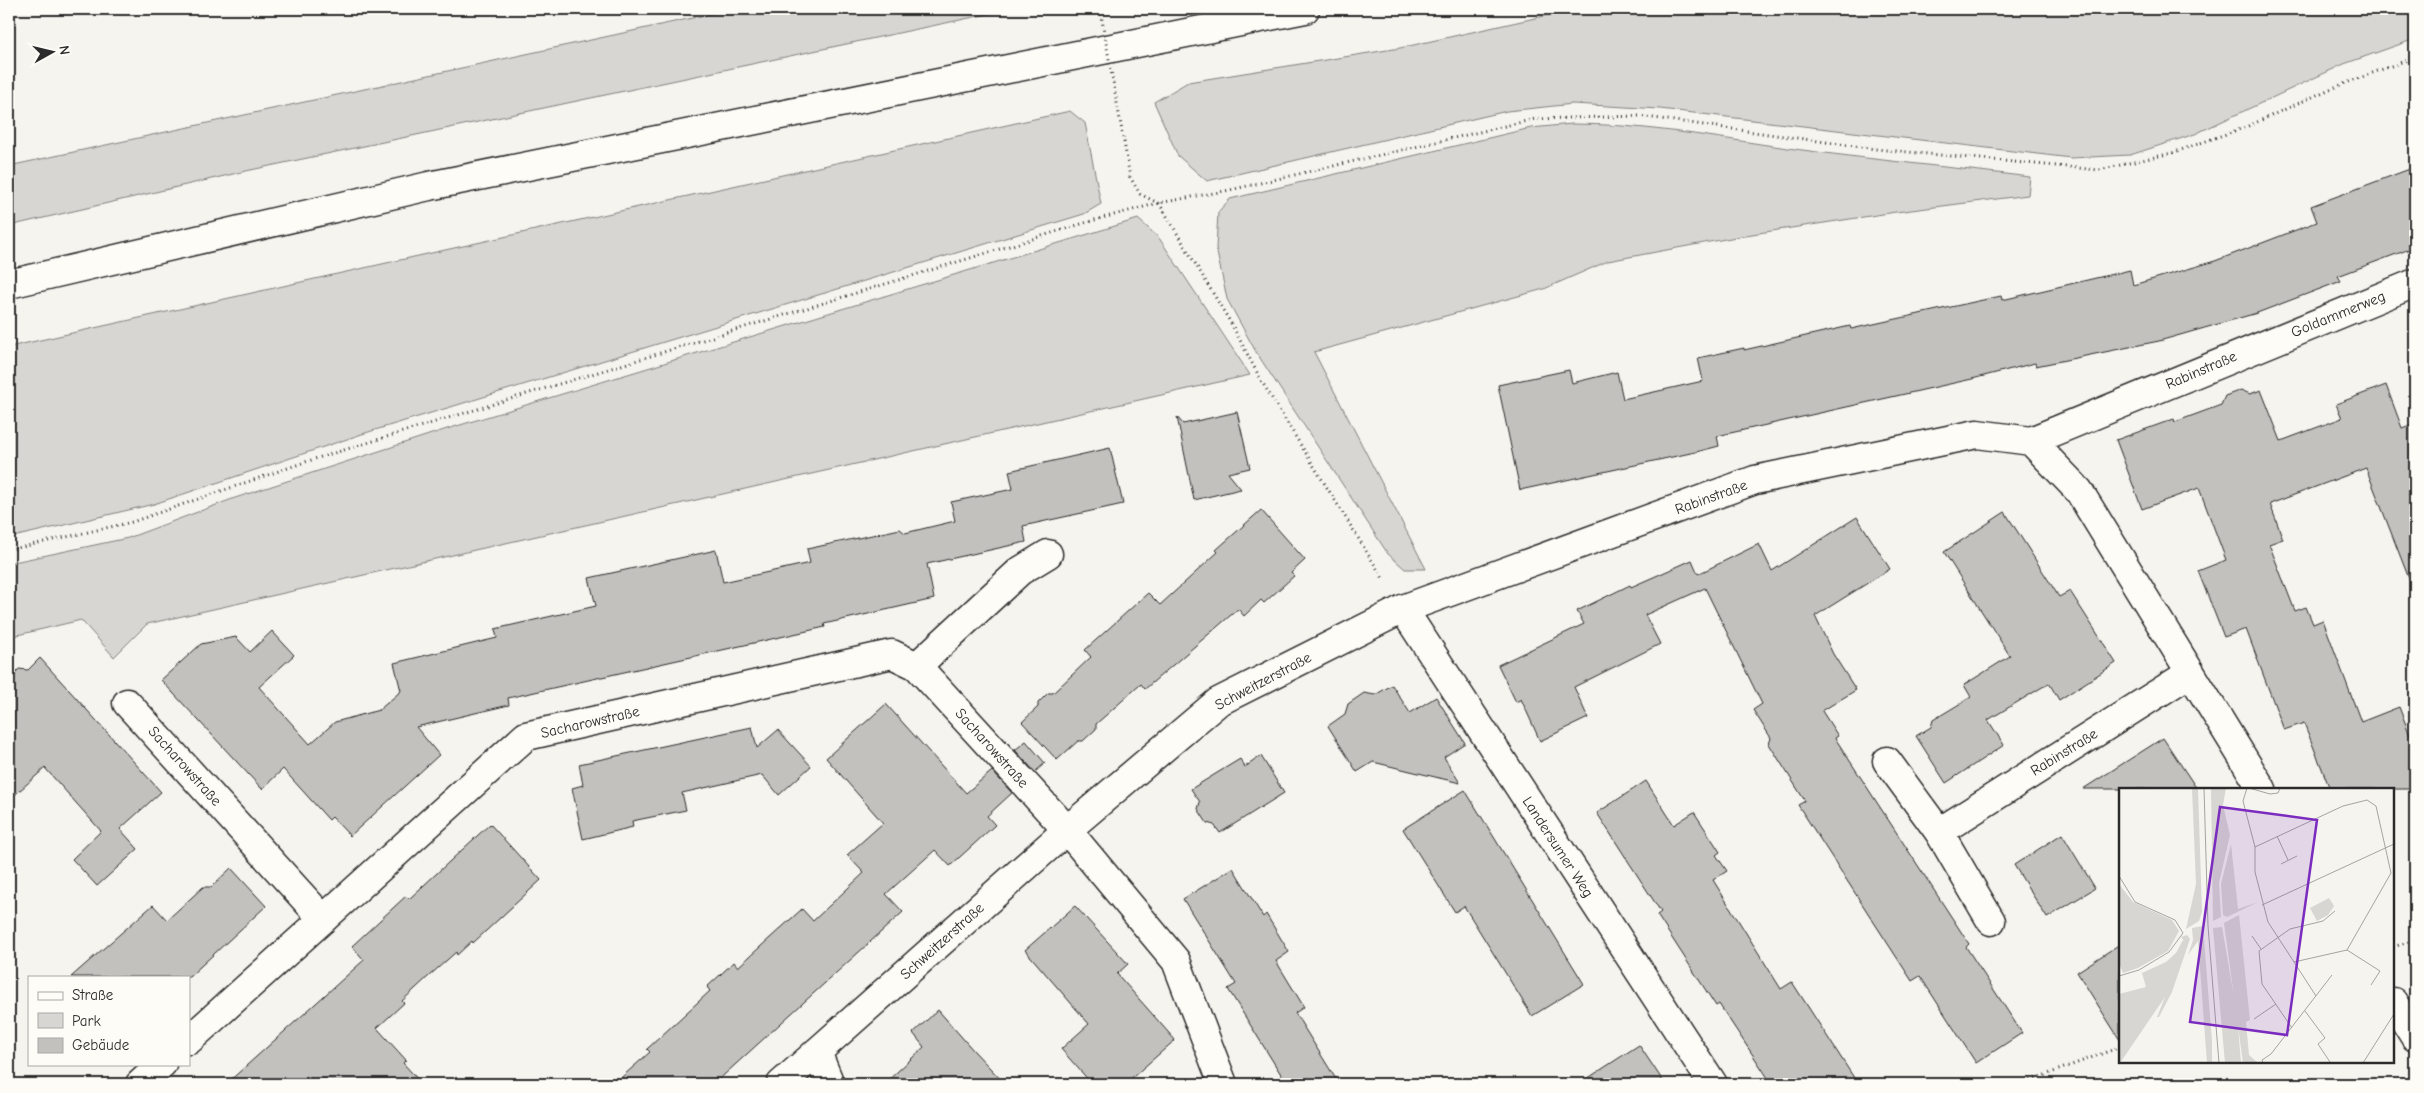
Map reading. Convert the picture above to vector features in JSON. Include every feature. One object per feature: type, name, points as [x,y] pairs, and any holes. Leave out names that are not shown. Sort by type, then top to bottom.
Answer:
[{"type":"main road","points":[[9,284],[429,186],[1305,9]]},
{"type":"main road","name":"Goldammerweg","points":[[2260,346],[2415,283]]},
{"type":"main road","name":"Rabinstraße","points":[[1403,609],[1755,480],[1976,434],[2030,441],[2260,346]]},
{"type":"main road","points":[[2030,441],[2079,492],[2261,788]]},
{"type":"main road","points":[[918,666],[1020,571],[1048,554]]},
{"type":"main road","name":"Schweitzerstraße","points":[[782,1084],[1067,830],[1218,702],[1403,609]]},
{"type":"main road","name":"Landersumer Weg","points":[[1403,609],[1713,1084]]},
{"type":"main road","name":"Sacharowstraße","points":[[190,1039],[526,736],[892,654],[918,666],[1067,830]]},
{"type":"main road","name":"Rabinstraße","points":[[1939,832],[2190,673]]},
{"type":"main road","name":"Sacharowstraße","points":[[128,703],[323,919]]},
{"type":"main road","points":[[1887,761],[1939,832],[1991,920]]},
{"type":"main road","points":[[1067,830],[1176,961],[1223,1084]]},
{"type":"main road","points":[[2394,1004],[2415,1037]]},
{"type":"main road","points":[[817,1052],[830,1084]]},
{"type":"main road","points":[[140,1084],[160,1066]]},
{"type":"path","points":[[1100,9],[1130,177],[1140,194],[1158,203],[1232,325],[1262,382],[1403,609]]},
{"type":"path","points":[[9,550],[132,522],[318,458],[1081,224],[1158,203],[1230,190],[1535,119],[1639,116],[1876,149],[2099,170],[2172,154],[2246,127],[2330,89],[2415,57]]},
{"type":"path","points":[[2394,947],[2415,940]]},
{"type":"path","points":[[2021,1084],[2119,1047]]},
{"type":"green space","points":[[734,9],[1012,9],[246,171],[9,226],[9,166]]},
{"type":"green space","points":[[1606,9],[2415,9],[2415,39],[2344,64],[2195,134],[2130,155],[2071,158],[1660,109],[1573,104],[1507,111],[1207,181],[1178,156],[1154,102],[1188,82],[1400,48],[1553,14]]},
{"type":"green space","points":[[1070,111],[1085,123],[1101,204],[1084,214],[362,434],[154,504],[9,538],[9,347]]},
{"type":"green space","points":[[1572,124],[1597,124],[1670,131],[1800,150],[2030,177],[2028,195],[1896,212],[1752,234],[1608,261],[1544,289],[1314,352],[1426,569],[1405,569],[1388,554],[1256,352],[1227,299],[1216,248],[1218,212],[1230,199],[1531,128]]},
{"type":"green space","points":[[1138,219],[1159,238],[1250,375],[147,624],[114,657],[81,620],[9,637],[9,563],[128,538],[235,498],[447,429]]},
{"type":"building","points":[[2415,167],[2415,247],[2338,276],[2341,281],[2257,313],[2159,341],[2036,366],[2035,363],[1717,436],[1719,446],[1520,490],[1498,385],[1569,370],[1572,383],[1617,372],[1623,399],[1703,381],[1698,358],[1744,348],[1744,350],[1850,326],[1851,329],[2001,296],[2002,300],[2130,270],[2133,285],[2215,261],[2317,222],[2311,206]]},
{"type":"building","points":[[2386,385],[2402,428],[2415,423],[2415,589],[2413,589],[2366,468],[2270,504],[2283,539],[2269,544],[2295,611],[2306,607],[2313,624],[2323,620],[2361,722],[2399,707],[2415,748],[2415,789],[2330,788],[2304,723],[2284,730],[2246,629],[2224,637],[2198,571],[2226,560],[2199,488],[2142,509],[2116,440],[2174,419],[2175,422],[2221,405],[2225,396],[2241,390],[2250,394],[2261,390],[2281,441],[2342,418],[2336,404]]},
{"type":"building","points":[[1237,412],[1250,468],[1228,473],[1241,489],[1194,500],[1177,417],[1183,424]]},
{"type":"building","points":[[1110,448],[1123,504],[1023,526],[1026,542],[927,564],[934,599],[824,624],[825,627],[508,698],[509,705],[416,727],[439,755],[350,836],[332,817],[329,820],[283,769],[262,789],[161,680],[201,644],[236,637],[250,652],[272,631],[294,655],[259,687],[310,744],[335,722],[379,710],[401,691],[394,663],[497,638],[495,629],[596,606],[589,578],[716,550],[723,582],[810,563],[807,549],[900,529],[905,533],[955,521],[951,502],[1013,489],[1009,471]]},
{"type":"building","points":[[1261,510],[1305,560],[1291,573],[1294,576],[1264,603],[1261,600],[1244,616],[1238,609],[1145,689],[1141,684],[1096,724],[1096,729],[1083,741],[1078,741],[1057,760],[1022,722],[1038,707],[1038,703],[1048,693],[1053,693],[1091,657],[1085,650],[1148,593],[1160,605],[1218,552],[1216,550]]},
{"type":"building","points":[[2005,512],[2059,597],[2070,591],[2116,663],[2059,700],[2049,683],[1988,720],[2004,745],[1946,783],[1916,736],[1931,727],[1933,720],[1971,697],[1964,685],[2010,656],[1944,552]]},
{"type":"building","points":[[1857,517],[1890,569],[1815,616],[1833,654],[1856,690],[1822,711],[1838,736],[1835,738],[1969,944],[1966,947],[2022,1033],[1976,1063],[1920,976],[1912,981],[1798,805],[1805,801],[1769,744],[1771,738],[1753,710],[1762,704],[1705,588],[1645,615],[1660,644],[1574,687],[1588,718],[1540,741],[1521,699],[1516,702],[1498,665],[1584,624],[1577,611],[1630,585],[1631,587],[1692,560],[1698,574],[1759,544],[1772,571]]},
{"type":"building","points":[[40,658],[161,792],[120,829],[138,849],[97,886],[72,859],[101,831],[45,768],[9,800],[9,679],[19,669],[28,670]]},
{"type":"building","points":[[1392,685],[1410,713],[1436,697],[1465,743],[1444,757],[1460,783],[1373,762],[1357,772],[1328,726],[1345,714],[1348,704],[1364,693],[1375,695]]},
{"type":"building","points":[[886,704],[966,793],[992,771],[1012,793],[987,816],[995,825],[950,866],[935,850],[886,894],[903,912],[714,1084],[614,1084],[650,1052],[647,1049],[710,991],[707,987],[734,962],[738,967],[802,909],[813,921],[864,873],[847,855],[883,823],[826,758]]},
{"type":"building","points":[[752,727],[757,748],[778,730],[811,766],[779,795],[762,775],[682,793],[686,810],[632,821],[633,827],[583,839],[572,788],[583,785],[579,764]]},
{"type":"building","points":[[2163,738],[2196,788],[2119,788],[2083,789]]},
{"type":"building","points":[[1026,741],[1045,763],[1035,772],[1015,750]]},
{"type":"building","points":[[1261,756],[1284,793],[1220,833],[1214,825],[1207,823],[1198,809],[1200,802],[1191,789],[1240,759],[1245,767]]},
{"type":"building","points":[[1646,781],[1674,825],[1694,812],[1720,852],[1716,855],[1727,871],[1713,880],[1781,989],[1792,982],[1858,1084],[1772,1084],[1719,1004],[1716,1006],[1657,915],[1661,912],[1597,813]]},
{"type":"building","points":[[1465,790],[1584,984],[1532,1016],[1464,906],[1455,912],[1403,829]]},
{"type":"building","points":[[490,824],[541,880],[473,943],[472,941],[457,955],[456,952],[429,976],[377,1028],[406,1060],[403,1063],[422,1084],[226,1084],[364,960],[352,946],[406,896],[409,899]]},
{"type":"building","points":[[2062,834],[2095,888],[2047,918],[2014,865]]},
{"type":"building","points":[[231,868],[266,906],[190,976],[72,976],[153,905],[167,920],[203,887],[211,887]]},
{"type":"building","points":[[1233,868],[1263,917],[1266,914],[1289,952],[1276,961],[1304,1007],[1295,1013],[1339,1084],[1287,1084],[1228,989],[1236,984],[1183,899]]},
{"type":"building","points":[[1075,906],[1128,964],[1117,974],[1175,1040],[1125,1084],[1092,1084],[1061,1049],[1089,1024],[1025,950]]},
{"type":"building","points":[[2119,945],[2119,1038],[2077,972]]},
{"type":"building","points":[[938,1010],[1005,1084],[884,1084],[924,1047],[913,1033]]},
{"type":"building","points":[[1639,1045],[1665,1084],[1579,1084]]}]
